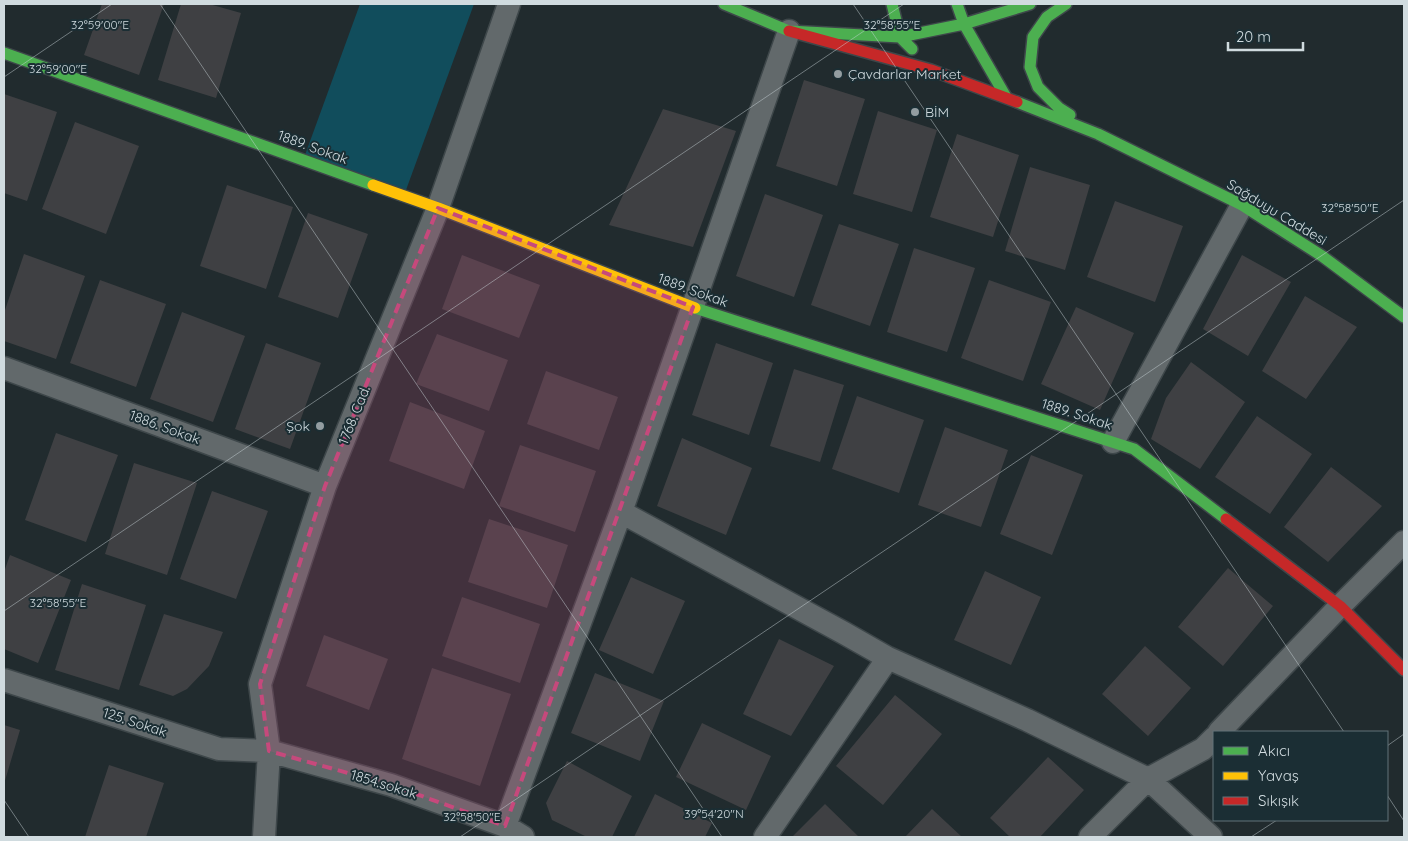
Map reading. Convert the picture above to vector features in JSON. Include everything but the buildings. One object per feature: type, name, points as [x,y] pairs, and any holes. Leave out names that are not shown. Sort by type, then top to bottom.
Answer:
[{"type":"street","name":"1768. Cad.","points":[[264,837],[268,751],[260,684],[326,486],[438,208],[509,4]]},
{"type":"street","points":[[724,4],[789,31],[931,70],[1006,97],[1098,134]]},
{"type":"street","points":[[892,4],[900,37],[931,70]]},
{"type":"street","points":[[957,4],[964,24],[1006,97]]},
{"type":"street","points":[[789,31],[900,37],[964,24],[1030,4]]},
{"type":"street","points":[[1066,4],[1047,17],[1033,37],[1030,67],[1038,87],[1059,108],[1098,134]]},
{"type":"street","points":[[514,831],[621,512],[789,31]]},
{"type":"street","name":"1889. Sokak","points":[[4,53],[438,208],[693,307],[1134,448],[1340,606],[1404,670]]},
{"type":"street","name":"Sağduyu Caddesi","points":[[1098,134],[1242,205],[1322,256],[1404,317]]},
{"type":"street","points":[[1113,442],[1242,205]]},
{"type":"street","name":"1886. Sokak","points":[[4,368],[326,486]]},
{"type":"street","points":[[621,512],[888,658],[1027,720],[1148,778],[1211,837]]},
{"type":"street","points":[[1220,731],[1404,542]]},
{"type":"street","points":[[765,837],[888,658]]},
{"type":"street","name":"125. Sokak","points":[[4,680],[219,750],[268,751]]},
{"type":"street","points":[[1090,837],[1148,778],[1203,749],[1213,739]]},
{"type":"street","name":"1854.sokak","points":[[268,751],[391,785],[514,831]]},
{"type":"highlighted area","points":[[438,208],[693,307],[505,826],[391,785],[269,751],[260,684],[325,486]]},
{"type":"shaded area","points":[[360,4],[474,4],[406,190],[305,155]]},
{"type":"traffic: fast","points":[[724,4],[789,31],[900,37],[964,24],[1030,4]]},
{"type":"traffic: fast","points":[[892,4],[900,37],[912,49]]},
{"type":"traffic: fast","points":[[957,4],[964,24],[1006,97]]},
{"type":"traffic: fast","points":[[1066,4],[1047,17],[1033,37],[1030,67],[1038,87],[1059,108],[1070,115]]},
{"type":"traffic: fast","points":[[4,53],[373,185]]},
{"type":"traffic: fast","points":[[1017,102],[1098,134],[1242,205],[1322,256],[1404,317]]},
{"type":"traffic: fast","points":[[695,308],[1134,449],[1226,519]]},
{"type":"traffic: slow","points":[[373,185],[438,208],[695,308]]},
{"type":"traffic: jam","points":[[789,31],[931,70],[1017,102]]},
{"type":"traffic: jam","points":[[1226,519],[1340,606],[1404,670]]},
{"type":"place","name":"Çavdarlar Market","points":[[838,74]]},
{"type":"place","name":"BİM","points":[[915,112]]},
{"type":"place","name":"Şok","points":[[320,426]]}]
